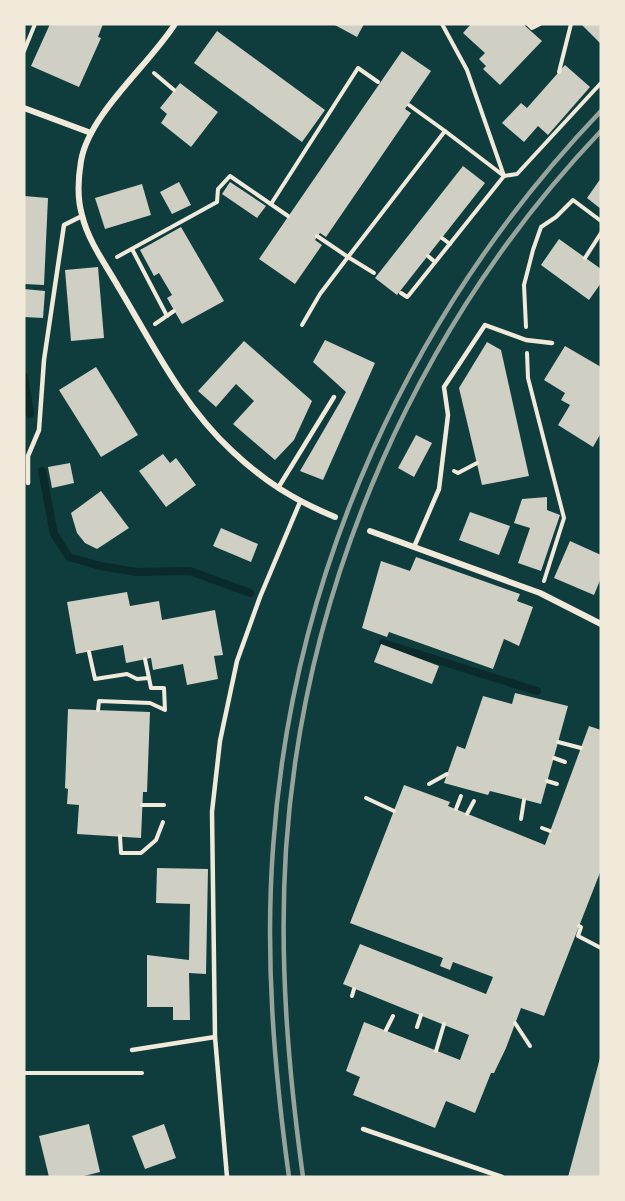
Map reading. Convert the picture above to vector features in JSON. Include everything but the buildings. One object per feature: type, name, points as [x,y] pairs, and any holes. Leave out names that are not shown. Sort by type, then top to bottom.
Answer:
[{"type":"street","points":[[175,24],[91,133],[81,159],[78,186],[82,216],[94,244],[176,383],[202,420],[232,451],[278,488],[300,502],[335,517]]},
{"type":"street","points":[[24,108],[91,133]]},
{"type":"street","points":[[370,531],[540,593],[601,624]]},
{"type":"lane","points":[[28,483],[28,456],[39,430],[44,360],[64,225],[82,216]]},
{"type":"lane","points":[[414,547],[439,489],[448,415],[444,387],[485,325],[526,340],[552,344]]},
{"type":"lane","points":[[278,488],[334,397]]},
{"type":"lane","points":[[227,1177],[215,1037],[212,812],[220,741],[237,661],[260,597],[300,502]]},
{"type":"lane","points":[[132,1050],[215,1037]]},
{"type":"lane","points":[[363,1129],[502,1177]]},
{"type":"path","points":[[24,51],[35,24]]},
{"type":"path","points":[[442,24],[467,70],[504,176]]},
{"type":"path","points":[[528,24],[532,28],[540,24]]},
{"type":"path","points":[[559,72],[571,24]]},
{"type":"path","points":[[271,204],[358,68],[378,82]]},
{"type":"path","points":[[153,72],[174,90]]},
{"type":"path","points":[[402,293],[406,297],[504,176],[517,174],[601,84]]},
{"type":"path","points":[[409,105],[504,176]]},
{"type":"path","points":[[302,325],[320,294],[445,131]]},
{"type":"path","points":[[106,264],[217,202],[218,189],[230,176],[288,216]]},
{"type":"path","points":[[540,593],[564,518],[528,378],[524,285],[532,250],[541,227],[556,217],[573,200],[601,221]]},
{"type":"path","points":[[585,258],[601,233]]},
{"type":"path","points":[[317,236],[374,273]]},
{"type":"path","points":[[442,238],[450,244]]},
{"type":"path","points":[[132,249],[167,315]]},
{"type":"path","points":[[428,256],[435,262]]},
{"type":"path","points":[[154,324],[174,311]]},
{"type":"path","points":[[442,466],[458,473],[477,463]]},
{"type":"path","points":[[89,652],[95,679],[128,674],[137,679],[149,678]]},
{"type":"path","points":[[98,710],[99,701],[150,703],[165,710],[164,688],[151,688],[145,659]]},
{"type":"path","points":[[558,742],[581,748]]},
{"type":"path","points":[[554,758],[565,762]]},
{"type":"path","points":[[429,784],[447,774]]},
{"type":"path","points":[[547,781],[557,784]]},
{"type":"path","points":[[456,809],[461,796]]},
{"type":"path","points":[[366,798],[394,811]]},
{"type":"path","points":[[521,819],[524,800]]},
{"type":"path","points":[[467,814],[474,801]]},
{"type":"path","points":[[142,805],[164,805]]},
{"type":"path","points":[[120,837],[121,853],[141,853],[156,840],[164,822]]},
{"type":"path","points":[[542,828],[550,831]]},
{"type":"path","points":[[579,926],[581,927],[578,936],[601,948]]},
{"type":"path","points":[[352,996],[354,989]]},
{"type":"path","points":[[417,1027],[421,1015]]},
{"type":"path","points":[[386,1030],[393,1016]]},
{"type":"path","points":[[515,1023],[530,1046]]},
{"type":"path","points":[[436,1051],[444,1024]]},
{"type":"path","points":[[24,1073],[142,1073]]},
{"type":"waterway","points":[[24,377],[30,414]]},
{"type":"waterway","points":[[42,471],[54,534],[69,557],[100,566],[137,572],[190,571],[250,593]]},
{"type":"waterway","points":[[383,643],[537,691]]},
{"type":"railway","points":[[289,1177],[272,1013],[271,889],[273,848],[285,745],[305,645],[335,546],[372,451],[418,359],[472,272],[533,189],[601,111]]},
{"type":"railway","points":[[303,1177],[286,1013],[284,890],[297,750],[317,652],[345,556],[381,463],[425,373],[477,288],[535,207],[601,131]]}]
